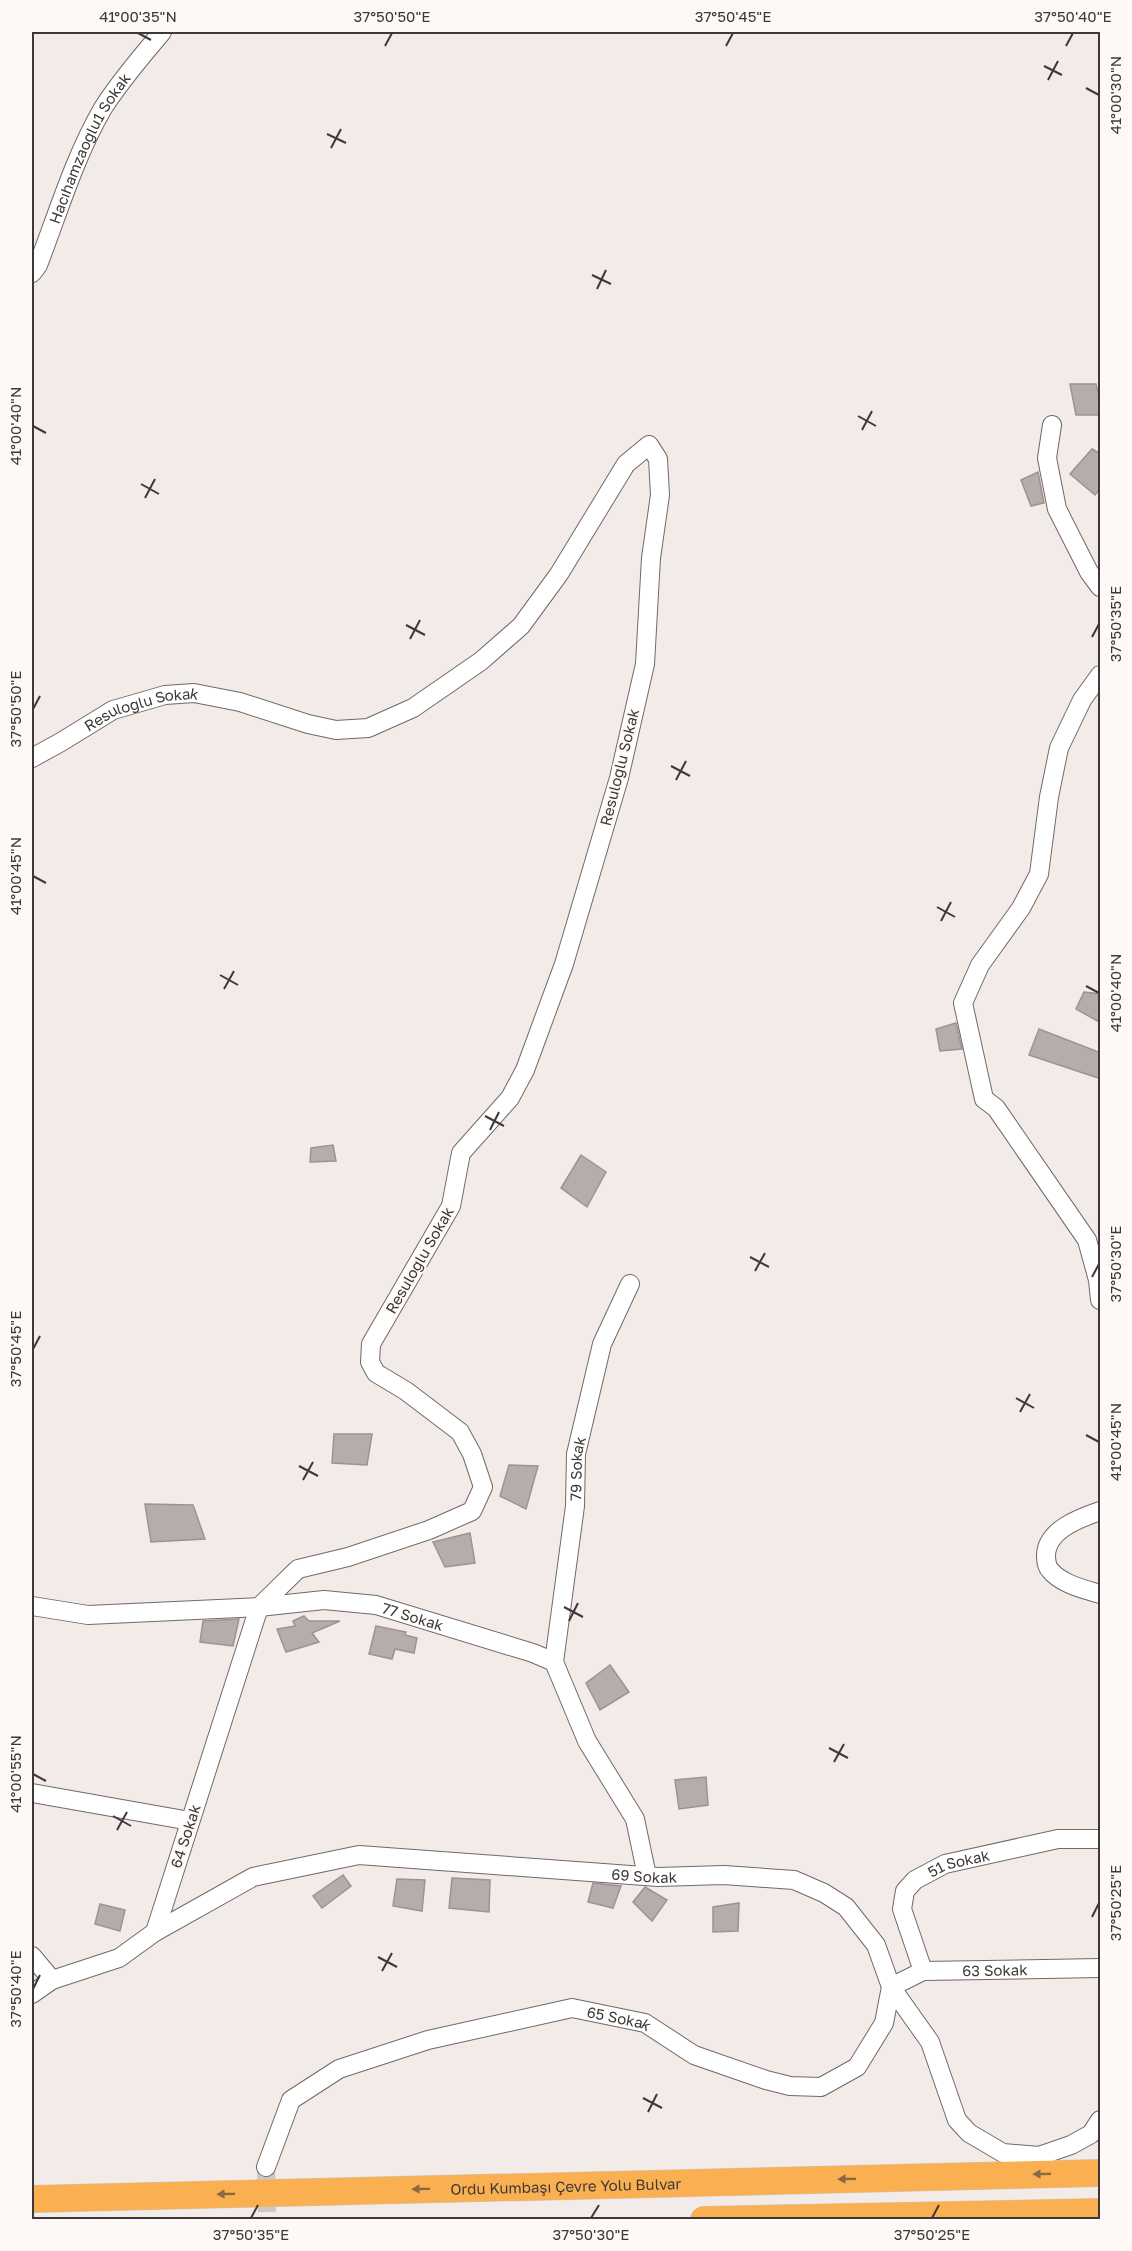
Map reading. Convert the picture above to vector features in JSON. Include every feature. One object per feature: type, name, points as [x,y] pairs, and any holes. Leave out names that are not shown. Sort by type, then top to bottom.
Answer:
[{"type":"highway","name":"Ordu Kumbaşı Çevre Yolu Bulvar","points":[[32,2199],[1101,2172]]},
{"type":"highway","points":[[704,2220],[1101,2212]]},
{"type":"street","name":"Hacıhamzaoğlu1 Sokak","points":[[32,273],[38,266],[88,138],[104,107],[134,65],[162,32]]},
{"type":"street","points":[[1052,425],[1047,458],[1058,509],[1089,572],[1101,587]]},
{"type":"street","name":"Resuloğlu Sokak","points":[[32,758],[113,710],[165,695],[194,693],[240,702],[308,724],[336,730],[368,728],[413,708],[481,661],[521,626],[559,574],[627,464],[649,445],[658,459],[660,495],[651,558],[645,664],[618,778],[564,964],[525,1070],[510,1098],[461,1153],[451,1206],[371,1344],[370,1362],[376,1373],[406,1391],[460,1432],[472,1454],[483,1487],[472,1511],[429,1530],[348,1557],[298,1569],[259,1607]]},
{"type":"street","points":[[1101,675],[1082,700],[1059,748],[1049,797],[1039,874],[1021,908],[980,965],[963,1003],[984,1099],[996,1108],[1087,1240],[1101,1300]]},
{"type":"street","name":"79 Sokak","points":[[554,1662],[575,1506],[576,1454],[602,1344],[630,1284]]},
{"type":"street","points":[[1101,1511],[1076,1520],[1055,1535],[1046,1549],[1046,1559],[1050,1570],[1070,1584],[1101,1594]]},
{"type":"street","name":"77 Sokak","points":[[32,1606],[88,1615],[259,1607],[324,1600],[376,1605],[533,1653],[554,1662]]},
{"type":"street","name":"64 Sokak","points":[[155,1932],[259,1607]]},
{"type":"street","points":[[554,1662],[587,1741],[635,1819],[647,1876]]},
{"type":"street","points":[[32,1793],[190,1821]]},
{"type":"street","name":"51 Sokak","points":[[923,1971],[902,1909],[905,1891],[915,1880],[945,1864],[1058,1839],[1101,1839]]},
{"type":"street","name":"69 Sokak","points":[[155,1932],[253,1876],[359,1855],[647,1876],[724,1875],[794,1880],[824,1893],[846,1907],[876,1946],[891,1987],[930,2042],[957,2120],[969,2133],[1003,2153],[1039,2156],[1071,2145],[1091,2134],[1101,2120]]},
{"type":"street","points":[[32,1994],[52,1980],[119,1959],[155,1932]]},
{"type":"street","points":[[32,1956],[52,1980]]},
{"type":"street","name":"63 Sokak","points":[[891,1987],[923,1971],[1101,1968]]},
{"type":"street","name":"65 Sokak","points":[[266,2167],[291,2100],[339,2069],[428,2040],[572,2008],[645,2023],[694,2055],[766,2080],[790,2086],[821,2087],[857,2067],[884,2023],[891,1987]]},
{"type":"building","points":[[1070,384],[1096,384],[1101,415],[1076,415]]},
{"type":"building","points":[[1092,449],[1101,454],[1101,487],[1095,495],[1070,474]]},
{"type":"building","points":[[1038,472],[1044,503],[1031,506],[1021,480]]},
{"type":"building","points":[[1084,992],[1101,994],[1101,1023],[1076,1009]]},
{"type":"building","points":[[956,1023],[962,1049],[940,1051],[936,1029]]},
{"type":"building","points":[[1039,1029],[1101,1053],[1101,1079],[1029,1055]]},
{"type":"building","points":[[333,1145],[336,1161],[310,1162],[311,1148]]},
{"type":"building","points":[[581,1155],[606,1172],[587,1207],[561,1188]]},
{"type":"building","points":[[334,1434],[372,1434],[367,1465],[332,1463]]},
{"type":"building","points":[[509,1465],[538,1466],[526,1509],[500,1496]]},
{"type":"building","points":[[145,1504],[193,1505],[205,1539],[151,1542]]},
{"type":"building","points":[[470,1533],[475,1563],[445,1567],[433,1542]]},
{"type":"building","points":[[304,1616],[309,1621],[340,1621],[312,1633],[319,1642],[286,1652],[277,1629],[295,1626],[293,1621]]},
{"type":"building","points":[[239,1619],[233,1646],[200,1642],[203,1621]]},
{"type":"building","points":[[376,1626],[406,1632],[405,1635],[417,1638],[414,1653],[395,1649],[392,1659],[369,1654]]},
{"type":"building","points":[[610,1665],[629,1692],[600,1710],[586,1683]]},
{"type":"building","points":[[706,1777],[708,1805],[679,1809],[675,1780]]},
{"type":"building","points":[[343,1875],[351,1886],[322,1908],[313,1896]]},
{"type":"building","points":[[452,1878],[490,1880],[489,1912],[449,1908]]},
{"type":"building","points":[[397,1879],[425,1880],[422,1911],[393,1906]]},
{"type":"building","points":[[593,1883],[621,1886],[613,1908],[588,1902]]},
{"type":"building","points":[[645,1887],[667,1900],[652,1921],[633,1902]]},
{"type":"building","points":[[739,1903],[738,1931],[713,1932],[713,1907]]},
{"type":"building","points":[[100,1904],[125,1910],[120,1931],[95,1924]]},
{"type":"tunnel","points":[[266,2167],[267,2220]]}]
